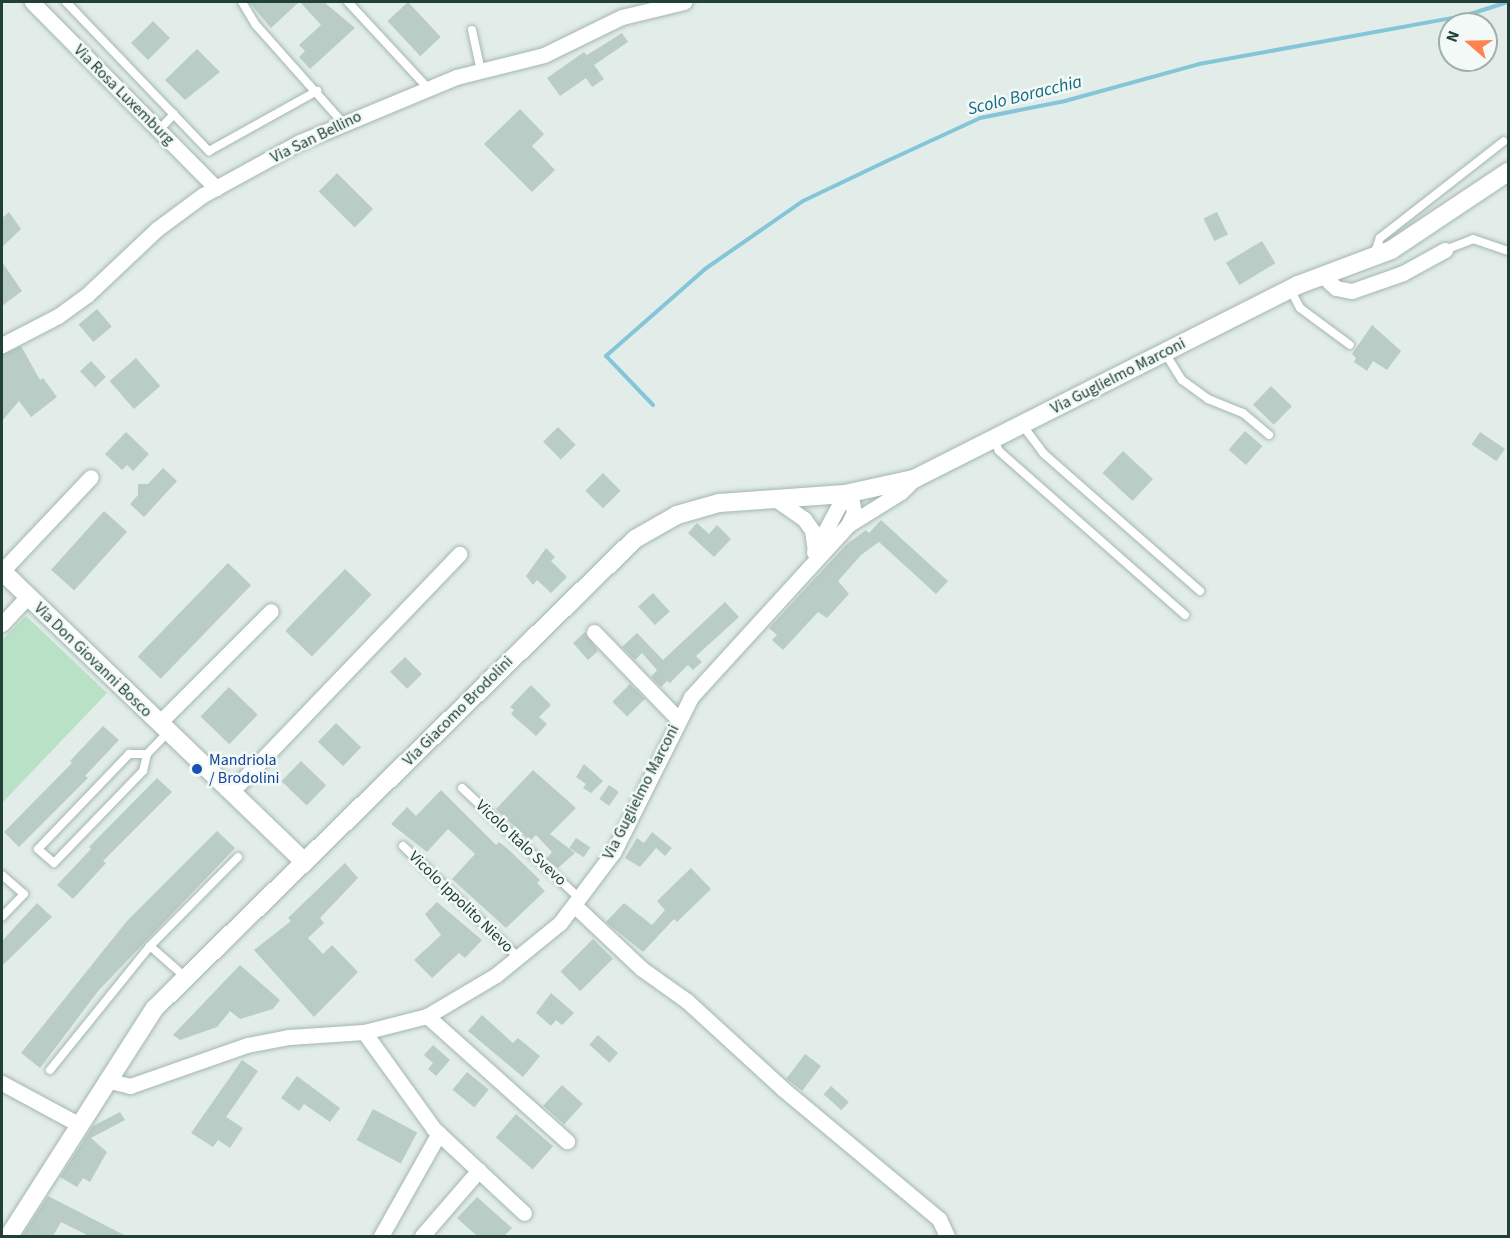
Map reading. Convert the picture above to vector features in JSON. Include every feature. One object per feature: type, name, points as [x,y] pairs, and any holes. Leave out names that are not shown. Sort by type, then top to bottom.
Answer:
[{"type":"street","name":"Via Rosa Luxemburg","points":[[33,2],[216,188]]},
{"type":"street","name":"Via San Bellino","points":[[2,345],[57,316],[87,295],[158,229],[216,188],[342,122],[428,88],[481,71],[544,55],[622,17],[667,3],[684,2]]},
{"type":"street","name":"Via Guglielmo Marconi","points":[[807,567],[848,493],[914,479],[994,441],[1290,289],[1374,257],[1411,239],[1509,172]]},
{"type":"street","points":[[1322,275],[1336,288],[1352,291],[1403,273],[1445,250]]},
{"type":"street","points":[[2,571],[91,477]]},
{"type":"street","name":"Via Guglielmo Marconi","points":[[106,1080],[130,1086],[247,1045],[289,1037],[364,1032],[427,1016],[496,975],[560,923],[614,851],[691,697],[807,567],[848,525],[901,492],[914,479]]},
{"type":"street","points":[[848,493],[855,512],[848,525]]},
{"type":"street","name":"Via Giacomo Brodolini","points":[[106,1080],[131,1042],[184,976],[635,539],[660,523],[719,503],[848,493]]},
{"type":"street","points":[[774,498],[804,519],[812,531],[815,550]]},
{"type":"street","points":[[231,792],[459,554]]},
{"type":"street","name":"Via Don Giovanni Bosco","points":[[2,571],[304,862]]},
{"type":"street","name":"Via Don Giovanni Bosco","points":[[2,624],[27,597]]},
{"type":"street","name":"Via Don Giovanni Bosco","points":[[164,728],[271,611]]},
{"type":"street","points":[[594,632],[678,719]]},
{"type":"street","points":[[577,901],[642,969],[687,1001],[783,1089],[939,1220],[947,1236]]},
{"type":"street","points":[[427,1016],[567,1141]]},
{"type":"street","points":[[364,1032],[439,1133],[524,1212]]},
{"type":"street","points":[[9,1236],[106,1080]]},
{"type":"street","points":[[2,1083],[78,1124]]},
{"type":"street","points":[[381,1236],[439,1133]]},
{"type":"street","points":[[422,1236],[479,1170]]},
{"type":"lane","points":[[66,2],[209,151],[317,91]]},
{"type":"lane","points":[[242,2],[256,25],[317,91],[342,122]]},
{"type":"lane","points":[[348,2],[428,88]]},
{"type":"lane","points":[[472,30],[481,71]]},
{"type":"lane","points":[[159,130],[174,114]]},
{"type":"lane","points":[[1374,257],[1380,238],[1504,141]]},
{"type":"lane","points":[[1445,250],[1473,239],[1509,251]]},
{"type":"lane","points":[[1290,289],[1300,308],[1350,345]]},
{"type":"lane","points":[[1164,352],[1182,380],[1208,399],[1243,413],[1269,435]]},
{"type":"lane","points":[[1023,426],[1043,453],[1200,591]]},
{"type":"lane","points":[[994,441],[999,451],[1185,615]]},
{"type":"lane","name":"Via Don Giovanni Bosco","points":[[147,754],[129,754],[38,849],[54,863],[143,771],[147,754],[164,728]]},
{"type":"lane","name":"Vicolo Italo Svevo","points":[[462,788],[577,901]]},
{"type":"lane","name":"Vicolo Ippolito Nievo","points":[[404,846],[518,957]]},
{"type":"lane","points":[[50,1070],[150,946],[238,857]]},
{"type":"lane","points":[[2,875],[24,894],[2,917]]},
{"type":"lane","points":[[150,946],[184,976]]},
{"type":"green space","points":[[26,616],[107,693],[2,803],[2,640]]},
{"type":"building","points":[[249,2],[299,2],[271,28]]},
{"type":"building","points":[[300,2],[324,2],[355,28],[310,69],[299,57],[305,51],[299,45],[321,25]]},
{"type":"building","points":[[408,2],[441,37],[420,56],[388,21]]},
{"type":"building","points":[[153,21],[170,38],[148,60],[131,43]]},
{"type":"building","points":[[622,33],[628,42],[594,65],[604,79],[592,87],[586,78],[560,96],[547,78],[584,52],[587,55]]},
{"type":"building","points":[[197,49],[220,72],[185,100],[165,80]]},
{"type":"building","points":[[520,109],[544,134],[532,146],[555,170],[532,192],[484,144]]},
{"type":"building","points":[[337,173],[373,209],[355,227],[319,191]]},
{"type":"building","points":[[9,212],[21,229],[2,247],[2,218]]},
{"type":"building","points":[[1217,212],[1228,234],[1214,241],[1204,219]]},
{"type":"building","points":[[1262,241],[1275,263],[1239,285],[1226,263]]},
{"type":"building","points":[[2,262],[22,291],[2,306]]},
{"type":"building","points":[[97,309],[112,327],[93,342],[79,324]]},
{"type":"building","points":[[1372,325],[1401,351],[1387,370],[1373,361],[1367,371],[1354,362],[1356,358],[1352,354]]},
{"type":"building","points":[[21,346],[40,380],[43,378],[57,397],[31,417],[19,401],[2,421],[2,355]]},
{"type":"building","points":[[136,358],[160,386],[134,409],[110,381]]},
{"type":"building","points":[[91,361],[106,377],[95,387],[80,371]]},
{"type":"building","points":[[1271,386],[1292,406],[1274,425],[1253,405]]},
{"type":"building","points":[[558,427],[576,445],[561,460],[543,442]]},
{"type":"building","points":[[1245,431],[1262,446],[1246,465],[1229,450]]},
{"type":"building","points":[[126,432],[149,454],[133,471],[127,465],[122,470],[105,454]]},
{"type":"building","points":[[1480,432],[1505,449],[1496,461],[1472,444]]},
{"type":"building","points":[[1123,451],[1153,479],[1133,501],[1103,473]]},
{"type":"building","points":[[163,468],[177,481],[144,517],[130,504],[138,495],[138,484],[148,484]]},
{"type":"building","points":[[603,473],[621,491],[603,508],[585,491]]},
{"type":"building","points":[[104,511],[127,532],[74,590],[51,570]]},
{"type":"building","points":[[881,520],[948,581],[936,594],[879,542],[861,555],[838,581],[849,594],[827,618],[818,612],[783,650],[772,640],[777,635],[769,628],[847,544],[866,530],[869,533]]},
{"type":"building","points":[[697,523],[709,534],[717,525],[731,539],[714,557],[688,533]]},
{"type":"building","points":[[546,548],[555,557],[551,561],[567,577],[551,593],[537,580],[533,585],[526,576]]},
{"type":"building","points":[[228,563],[251,585],[161,679],[138,657]]},
{"type":"building","points":[[345,569],[372,595],[312,657],[285,631]]},
{"type":"building","points":[[653,593],[670,612],[655,625],[638,606]]},
{"type":"building","points":[[725,602],[739,617],[696,656],[702,662],[693,670],[688,665],[670,683],[667,681],[661,687],[651,677],[657,670],[642,653],[635,660],[622,647],[637,633],[663,660]]},
{"type":"building","points":[[585,632],[598,651],[588,660],[573,643]]},
{"type":"building","points":[[405,657],[422,674],[407,689],[390,672]]},
{"type":"building","points":[[630,684],[645,699],[627,717],[612,702]]},
{"type":"building","points":[[531,685],[551,705],[539,717],[547,724],[536,736],[511,714],[514,710],[510,707]]},
{"type":"building","points":[[229,687],[258,715],[229,744],[201,716]]},
{"type":"building","points":[[336,723],[361,747],[343,766],[318,742]]},
{"type":"building","points":[[103,726],[119,740],[85,776],[88,778],[19,847],[4,832],[72,763],[70,761]]},
{"type":"building","points":[[301,761],[326,785],[307,805],[282,781]]},
{"type":"building","points":[[584,764],[603,781],[591,793],[583,788],[586,784],[576,777]]},
{"type":"building","points":[[533,770],[576,808],[550,834],[575,853],[558,868],[546,859],[552,852],[536,835],[530,841],[496,809]]},
{"type":"building","points":[[157,778],[172,792],[103,861],[106,863],[73,899],[57,885],[91,849],[89,847]]},
{"type":"building","points":[[609,785],[619,792],[609,806],[599,799]]},
{"type":"building","points":[[441,790],[496,845],[499,842],[508,849],[540,880],[537,883],[545,891],[506,928],[452,879],[475,854],[448,829],[427,852],[391,824],[407,807],[416,816]]},
{"type":"building","points":[[217,831],[235,848],[99,990],[40,1068],[21,1053],[127,921]]},
{"type":"building","points":[[652,832],[672,848],[665,856],[656,848],[640,867],[625,858],[637,838],[644,843]]},
{"type":"building","points":[[576,838],[590,847],[584,857],[569,848]]},
{"type":"building","points":[[345,863],[358,878],[320,918],[324,923],[308,938],[323,954],[332,945],[358,972],[314,1017],[254,950],[291,921],[288,918]]},
{"type":"building","points":[[691,868],[711,889],[677,922],[674,919],[643,952],[606,922],[624,903],[652,925],[665,910],[657,901]]},
{"type":"building","points":[[437,902],[482,940],[465,958],[459,953],[432,978],[414,960],[441,935],[425,914]]},
{"type":"building","points":[[37,903],[52,917],[2,966],[2,941]]},
{"type":"building","points":[[593,939],[613,959],[580,991],[560,972]]},
{"type":"building","points":[[240,965],[280,1000],[273,1009],[240,1019],[230,1011],[217,1027],[180,1040],[173,1035]]},
{"type":"building","points":[[551,993],[574,1013],[562,1025],[556,1020],[551,1026],[536,1013]]},
{"type":"building","points":[[482,1015],[513,1043],[518,1038],[540,1056],[523,1077],[468,1031]]},
{"type":"building","points":[[598,1035],[618,1053],[609,1063],[589,1045]]},
{"type":"building","points":[[433,1045],[450,1060],[436,1076],[428,1069],[433,1063],[424,1055]]},
{"type":"building","points":[[805,1054],[821,1066],[802,1091],[786,1079]]},
{"type":"building","points":[[242,1060],[258,1071],[226,1117],[243,1128],[230,1148],[218,1140],[213,1147],[191,1133]]},
{"type":"building","points":[[467,1072],[489,1090],[474,1107],[453,1090]]},
{"type":"building","points":[[297,1076],[340,1108],[330,1122],[304,1104],[299,1111],[281,1098]]},
{"type":"building","points":[[562,1085],[583,1104],[564,1125],[543,1106]]},
{"type":"building","points":[[831,1086],[849,1102],[841,1110],[824,1094]]},
{"type":"building","points":[[373,1109],[417,1132],[401,1163],[357,1140]]},
{"type":"building","points":[[120,1112],[125,1120],[91,1138],[107,1152],[90,1182],[83,1178],[77,1187],[60,1177],[93,1126]]},
{"type":"building","points":[[516,1114],[553,1146],[533,1170],[496,1137]]},
{"type":"building","points":[[48,1196],[126,1236],[89,1236],[61,1222],[53,1236],[22,1236]]},
{"type":"building","points":[[477,1197],[512,1228],[504,1236],[477,1236],[457,1218]]},
{"type":"waterway","name":"Scolo Boracchia","points":[[653,405],[606,356],[705,269],[803,201],[887,161],[980,118],[1065,101],[1199,64],[1464,16],[1508,2]]},
{"type":"place","name":"Mandriola / Brodolini","points":[[197,769]]}]
